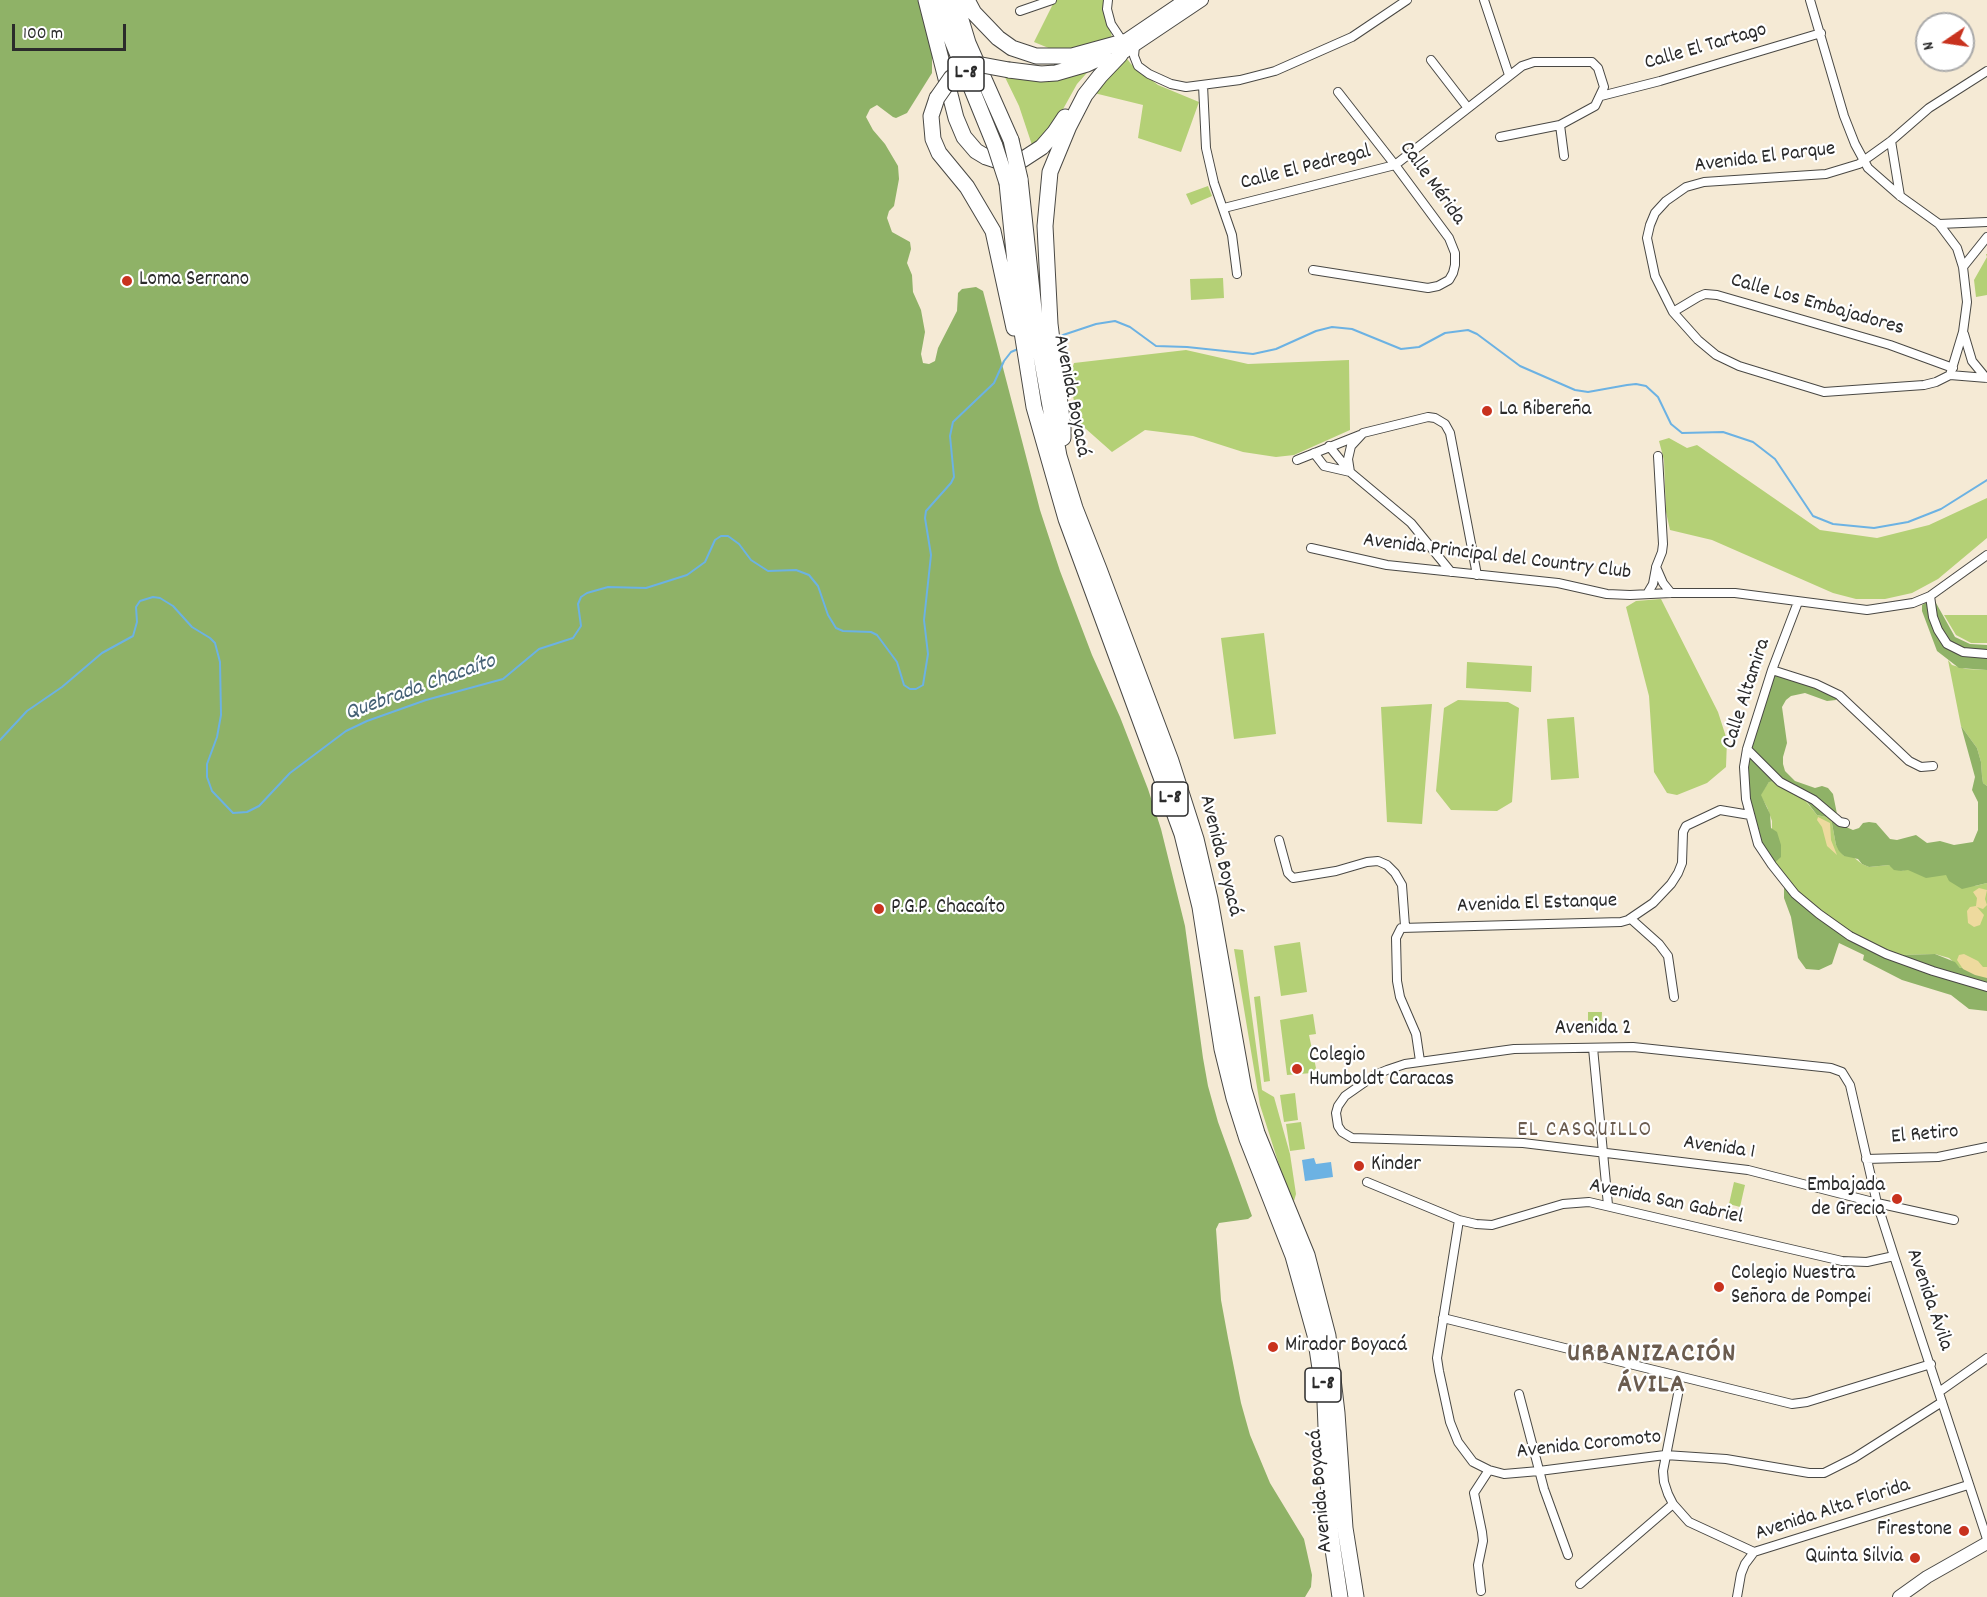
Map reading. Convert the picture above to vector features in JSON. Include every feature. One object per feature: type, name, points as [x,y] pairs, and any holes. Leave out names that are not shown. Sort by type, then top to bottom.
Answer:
[{"type":"highway","points":[[926,0],[936,45],[949,84],[952,104],[962,132],[976,151],[998,162],[1008,163],[1022,160],[1038,151],[1058,129],[1077,94],[1089,78],[1126,48]]},
{"type":"highway","name":"Avenida Boyacá","points":[[940,0],[951,38],[995,146],[1013,181]]},
{"type":"highway","name":"Avenida Boyacá","points":[[955,0],[968,43],[1011,140],[1013,181],[1036,367],[1064,427],[1057,448],[1075,508],[1171,761],[1196,839],[1210,899],[1244,1090],[1260,1143],[1306,1255],[1328,1336],[1338,1413],[1345,1528],[1356,1597]]},
{"type":"highway","points":[[967,0],[974,13],[998,38],[1012,48],[1036,56],[1072,56],[1126,48]]},
{"type":"highway","points":[[1036,367],[1030,329],[993,231],[967,187],[939,153],[933,139],[931,116],[937,98],[951,78],[968,68],[982,65],[1041,74],[1065,71],[1126,48]]},
{"type":"highway","points":[[1030,329],[1045,226],[1050,172],[1068,126],[1085,95],[1126,48]]},
{"type":"highway","name":"Avenida Boyacá","points":[[1036,367],[1031,394],[1066,519],[1182,834],[1200,907],[1222,1049],[1234,1098],[1247,1139],[1293,1256],[1315,1335],[1325,1402],[1330,1529],[1340,1597]]},
{"type":"street","points":[[1020,11],[1052,0]]},
{"type":"street","points":[[1108,0],[1107,9],[1111,24],[1126,48],[1134,56],[1136,63],[1149,74],[1171,84],[1186,87],[1240,80],[1275,71],[1352,37],[1407,0]]},
{"type":"street","points":[[1126,48],[1185,0]]},
{"type":"street","points":[[1126,48],[1202,0]]},
{"type":"street","points":[[1484,0],[1509,75],[1522,66],[1534,62],[1592,62],[1602,76],[1604,87],[1601,96]]},
{"type":"street","points":[[1810,0],[1844,116],[1864,162],[1873,173],[1900,196],[1939,224],[1953,241],[1963,267],[1967,302],[1963,332],[1952,371],[1987,378]]},
{"type":"street","name":"Calle El Tartago","points":[[1500,137],[1560,125],[1595,106],[1601,96],[1660,81],[1821,33]]},
{"type":"street","points":[[1431,60],[1468,108]]},
{"type":"street","points":[[1864,162],[1929,108],[1987,71]]},
{"type":"street","name":"Calle El Pedregal","points":[[1224,208],[1395,165],[1509,75]]},
{"type":"street","points":[[1203,85],[1206,148],[1214,183],[1232,235],[1237,274]]},
{"type":"street","name":"Calle Mérida","points":[[1313,270],[1428,288],[1449,280],[1455,265],[1455,253],[1449,238],[1338,92]]},
{"type":"street","points":[[1560,125],[1564,156]]},
{"type":"street","points":[[1891,141],[1900,196]]},
{"type":"street","name":"Avenida El Parque","points":[[1864,162],[1826,174],[1704,182],[1686,187],[1656,213],[1650,225],[1647,238],[1655,276],[1673,312],[1698,340],[1716,355],[1739,366],[1809,389],[1837,392],[1924,385],[1936,382],[1952,371]]},
{"type":"street","points":[[1939,224],[1987,222]]},
{"type":"street","points":[[1963,267],[1987,237]]},
{"type":"street","name":"Calle Los Embajadores","points":[[1673,312],[1705,294],[1717,295],[1890,345],[1952,371]]},
{"type":"street","points":[[1963,332],[1972,361],[1987,378]]},
{"type":"street","points":[[1297,460],[1363,433],[1428,417],[1445,424],[1449,433],[1477,575]]},
{"type":"street","points":[[1350,472],[1348,459],[1351,446],[1363,433]]},
{"type":"street","points":[[1329,446],[1350,472],[1411,523],[1451,572]]},
{"type":"street","points":[[1314,453],[1324,466],[1350,472]]},
{"type":"street","points":[[1647,594],[1655,579],[1663,544],[1658,456]]},
{"type":"street","name":"Avenida Principal del Country Club","points":[[1311,548],[1376,563],[1558,583],[1607,594],[1735,594],[1867,610],[1913,603],[1930,596],[1987,555]]},
{"type":"street","points":[[1656,567],[1671,593]]},
{"type":"street","points":[[1930,596],[1933,617],[1947,644],[1963,652],[1987,654]]},
{"type":"street","name":"Calle Altamira","points":[[1798,602],[1772,670],[1747,749],[1745,781],[1750,815],[1758,844],[1796,894],[1850,936],[1886,954],[1987,987]]},
{"type":"street","points":[[1772,670],[1816,684],[1839,695],[1909,761],[1921,766],[1933,765]]},
{"type":"street","points":[[1747,749],[1780,782],[1814,800],[1840,822],[1845,823]]},
{"type":"street","name":"Avenida El Estanque","points":[[1405,926],[1621,922],[1631,919],[1653,903],[1678,873],[1682,863],[1683,832],[1686,826],[1720,810],[1750,815]]},
{"type":"street","points":[[1278,840],[1288,873],[1293,878],[1378,861],[1387,865],[1395,873],[1402,885],[1405,926],[1399,930],[1396,938],[1397,981],[1400,997],[1416,1034],[1420,1061]]},
{"type":"street","points":[[1631,919],[1659,944],[1668,956],[1674,997]]},
{"type":"street","name":"Avenida 2","points":[[1350,1092],[1386,1070],[1420,1061],[1514,1049],[1633,1047],[1842,1071]]},
{"type":"street","points":[[1593,1048],[1608,1206]]},
{"type":"street","name":"Avenida Ávila","points":[[1842,1071],[1850,1085],[1877,1203],[1987,1541]]},
{"type":"street","name":"Avenida 1","points":[[1350,1092],[1338,1106],[1336,1119],[1342,1132],[1352,1138],[1523,1143],[1748,1170],[1954,1220]]},
{"type":"street","name":"El Retiro","points":[[1866,1159],[1938,1156],[1987,1147]]},
{"type":"street","name":"Avenida San Gabriel","points":[[1367,1182],[1459,1220],[1492,1225],[1563,1204],[1589,1202],[1842,1261],[1867,1262],[1894,1256]]},
{"type":"street","name":"Avenida Coromoto","points":[[1459,1220],[1437,1358],[1440,1383],[1450,1422],[1458,1442],[1479,1467],[1504,1474],[1665,1455],[1726,1459],[1809,1473],[1824,1473],[1854,1458],[1942,1402]]},
{"type":"street","points":[[1443,1317],[1792,1404],[1807,1402],[1931,1364]]},
{"type":"street","points":[[1940,1392],[1987,1358]]},
{"type":"street","points":[[1519,1394],[1539,1471],[1568,1555]]},
{"type":"street","points":[[1678,1394],[1665,1455],[1664,1482],[1673,1504],[1689,1522],[1754,1552]]},
{"type":"street","points":[[1481,1591],[1478,1565],[1483,1541],[1474,1493],[1489,1470]]},
{"type":"street","name":"Avenida Alta Florida","points":[[1735,1596],[1744,1564],[1754,1552],[1968,1485]]},
{"type":"street","points":[[1580,1584],[1673,1504]]},
{"type":"street","points":[[1899,1597],[1927,1577],[1987,1541]]},
{"type":"green space","points":[[0,0],[917,0],[925,3],[937,39],[932,53],[932,73],[907,113],[896,118],[877,105],[870,109],[866,117],[898,166],[899,179],[894,206],[887,218],[892,232],[910,242],[911,249],[907,263],[912,275],[913,292],[921,310],[925,332],[921,354],[923,363],[929,364],[935,361],[938,348],[957,311],[958,293],[962,289],[976,287],[983,291],[1040,510],[1060,571],[1092,655],[1120,717],[1161,829],[1185,926],[1208,1086],[1218,1122],[1252,1216],[1248,1219],[1219,1223],[1216,1229],[1221,1300],[1228,1338],[1250,1435],[1270,1483],[1304,1539],[1312,1575],[1311,1587],[1305,1597],[0,1597]]},
{"type":"green space","points":[[1055,0],[1105,0],[1112,38],[1087,48],[1051,49],[1034,42]]},
{"type":"green space","points":[[1125,56],[1131,64],[1158,85],[1199,102],[1181,152],[1138,138],[1143,105],[1094,93]]},
{"type":"green space","points":[[1093,66],[1077,84],[1057,120],[1042,138],[1032,145],[1019,106],[1001,69]]},
{"type":"green space","points":[[1208,186],[1212,196],[1191,205],[1186,194]]},
{"type":"green space","points":[[1987,257],[1987,295],[1976,297],[1974,280]]},
{"type":"green space","points":[[1223,278],[1224,298],[1191,300],[1190,279]]},
{"type":"green space","points":[[1186,350],[1248,364],[1349,360],[1350,430],[1294,455],[1276,457],[1243,452],[1193,436],[1145,430],[1112,452],[1077,421],[1070,376],[1074,363]]},
{"type":"green space","points":[[1669,438],[1687,448],[1697,445],[1820,530],[1877,538],[1929,525],[1987,498],[1987,538],[1938,579],[1912,593],[1885,599],[1856,599],[1833,593],[1712,540],[1670,530],[1666,512],[1664,460],[1659,441]]},
{"type":"green space","points":[[1661,599],[1718,712],[1727,740],[1726,767],[1707,783],[1677,795],[1667,793],[1654,772],[1649,696],[1626,607],[1636,601]]},
{"type":"green space","points":[[1936,603],[1955,637],[1970,644],[1987,645],[1987,670],[1959,668],[1937,651],[1922,611],[1922,605]]},
{"type":"green space","points":[[1944,615],[1987,615],[1987,643],[1971,643],[1956,635]]},
{"type":"green space","points":[[1264,633],[1276,734],[1234,739],[1221,638]]},
{"type":"green space","points":[[1948,660],[1952,665],[1966,669],[1987,670],[1987,786],[1983,783],[1977,748],[1961,726]]},
{"type":"green space","points":[[1467,662],[1532,666],[1531,692],[1466,688]]},
{"type":"green space","points":[[1772,670],[1839,695],[1836,700],[1827,701],[1805,693],[1791,696],[1786,700],[1782,707],[1787,743],[1783,764],[1785,771],[1795,781],[1815,788],[1822,786],[1828,788],[1833,794],[1837,814],[1841,821],[1853,830],[1869,822],[1876,823],[1890,839],[1897,840],[1916,835],[1927,843],[1940,841],[1954,845],[1973,842],[1978,830],[1978,802],[1972,790],[1975,777],[1961,726],[1977,748],[1983,783],[1987,786],[1987,883],[1962,889],[1949,881],[1946,875],[1926,878],[1908,870],[1894,870],[1889,865],[1869,867],[1858,859],[1844,856],[1836,845],[1831,818],[1817,815],[1804,798],[1776,781],[1769,782],[1761,795],[1770,814],[1771,828],[1777,832],[1781,845],[1781,857],[1772,865],[1758,844],[1744,767]]},
{"type":"green space","points":[[1458,700],[1508,702],[1519,708],[1512,802],[1497,811],[1451,810],[1436,791],[1444,708]]},
{"type":"green space","points":[[1432,704],[1422,824],[1387,822],[1381,707]]},
{"type":"green space","points":[[1574,717],[1579,778],[1551,780],[1547,719]]},
{"type":"green space","points":[[1776,781],[1804,799],[1817,815],[1831,818],[1836,845],[1844,856],[1852,856],[1869,867],[1889,865],[1901,871],[1908,869],[1915,871],[1920,875],[1947,875],[1975,886],[1987,883],[1987,972],[1973,966],[1960,968],[1949,958],[1935,954],[1901,955],[1893,952],[1886,954],[1819,914],[1772,865],[1772,821],[1760,795],[1769,782]]},
{"type":"green space","points":[[1784,884],[1819,914],[1886,954],[1894,952],[1901,955],[1935,954],[1955,962],[1960,968],[1973,966],[1987,972],[1987,1011],[1969,1009],[1951,995],[1902,980],[1863,960],[1864,955],[1839,943],[1832,964],[1819,970],[1806,969],[1798,958],[1791,917],[1784,898]]},
{"type":"green space","points":[[1300,942],[1307,992],[1281,996],[1274,946]]},
{"type":"green space","points":[[1234,949],[1243,950],[1262,1090],[1274,1097],[1290,1154],[1296,1194],[1294,1201],[1288,1193],[1260,1105]]},
{"type":"green space","points":[[1260,996],[1270,1081],[1264,1082],[1254,997]]},
{"type":"green space","points":[[1588,1012],[1602,1012],[1601,1033],[1588,1033]]},
{"type":"green space","points":[[1313,1014],[1316,1034],[1309,1035],[1316,1068],[1312,1073],[1287,1075],[1280,1020]]},
{"type":"green space","points":[[1295,1093],[1298,1120],[1284,1122],[1280,1095]]},
{"type":"green space","points":[[1301,1122],[1305,1149],[1290,1151],[1286,1124]]},
{"type":"green space","points":[[1734,1182],[1745,1185],[1740,1207],[1729,1204]]},
{"type":"sand","points":[[1818,817],[1830,823],[1831,840],[1837,855],[1827,846],[1822,827],[1817,820]]},
{"type":"sand","points":[[1979,888],[1987,890],[1985,899],[1987,905],[1983,909],[1977,907],[1984,915],[1980,925],[1974,927],[1968,923],[1967,911],[1970,907],[1976,906],[1977,898],[1973,892]]},
{"type":"sand","points":[[1964,954],[1978,961],[1983,967],[1987,967],[1987,978],[1963,969],[1957,960],[1959,955]]},
{"type":"water","points":[[1314,1158],[1316,1164],[1331,1162],[1333,1177],[1305,1181],[1302,1160]]},
{"type":"waterway","name":"Quebrada Chacaíto","points":[[1057,337],[1096,324],[1115,321],[1130,327],[1156,346],[1253,354],[1276,349],[1316,331],[1332,327],[1352,329],[1401,349],[1419,347],[1445,333],[1468,330],[1477,334],[1520,366],[1575,390],[1588,392],[1636,384],[1646,386],[1658,397],[1671,424],[1682,433],[1723,432],[1753,442],[1775,459],[1813,516],[1833,524],[1874,528],[1908,522],[1941,509],[1987,480]]},
{"type":"waterway","name":"Quebrada Chacaíto","points":[[0,740],[27,711],[62,687],[102,653],[133,636],[137,622],[136,607],[140,601],[153,597],[160,598],[173,606],[192,627],[215,643],[220,662],[221,715],[217,737],[207,764],[207,777],[212,791],[233,813],[247,812],[259,806],[290,773],[346,731],[426,700],[503,679],[539,649],[573,638],[581,626],[578,604],[581,597],[587,593],[608,587],[646,588],[687,575],[705,562],[715,540],[721,536],[728,536],[739,544],[751,560],[768,571],[796,570],[809,575],[818,586],[828,615],[836,628],[843,631],[871,632],[877,635],[897,662],[904,685],[910,689],[916,689],[923,685],[928,654],[924,620],[931,555],[926,511],[954,477],[950,436],[953,422],[994,383],[1004,361],[1011,352],[1018,349]]},
{"type":"place","name":"Loma Serrano","points":[[127,281]]},
{"type":"place","name":"La Ribereña","points":[[1487,411]]},
{"type":"place","name":"P.G.P. Chacaíto","points":[[879,909]]},
{"type":"place","name":"Colegio Humboldt Caracas","points":[[1297,1069]]},
{"type":"place","name":"Kinder","points":[[1359,1166]]},
{"type":"place","name":"Embajada de Grecia","points":[[1897,1199]]},
{"type":"place","name":"Colegio Nuestra Señora de Pompei","points":[[1719,1287]]},
{"type":"place","name":"Mirador Boyacá","points":[[1273,1347]]},
{"type":"place","name":"Firestone","points":[[1964,1531]]},
{"type":"place","name":"Quinta Silvia","points":[[1915,1558]]},
{"type":"district","name":"EL CASQUILLO","points":[[1585,1132]]},
{"type":"district","name":"URBANIZACIÓN ÁVILA","points":[[1652,1372]]}]
